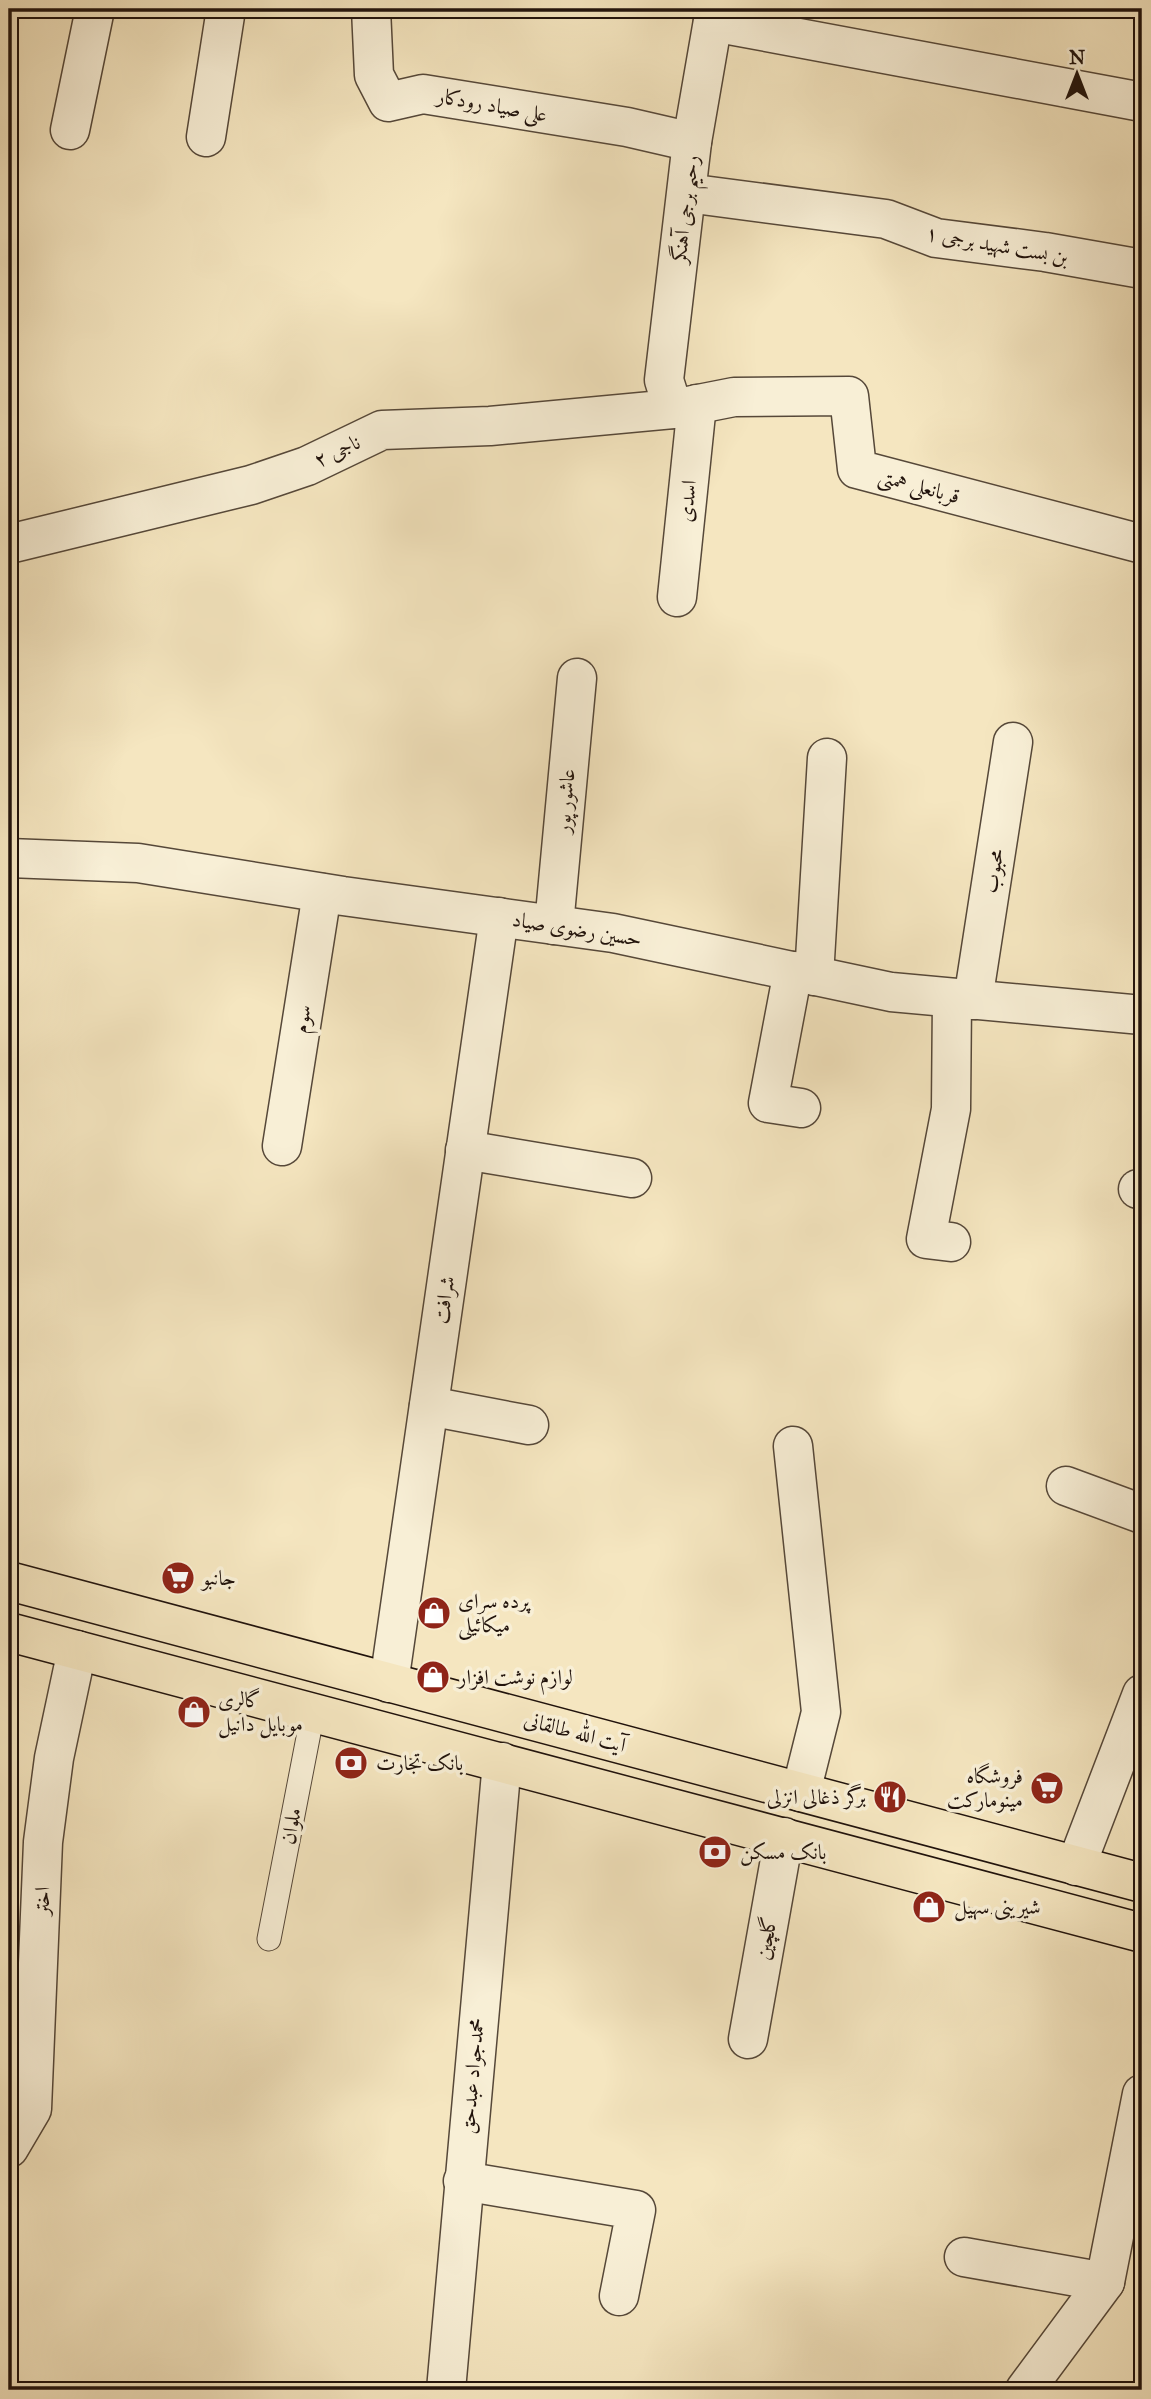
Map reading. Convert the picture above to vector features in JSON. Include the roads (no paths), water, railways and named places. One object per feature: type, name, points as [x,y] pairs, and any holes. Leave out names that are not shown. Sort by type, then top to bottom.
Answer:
[{"type":"main road","name":"آیت الله طالقانی","points":[[9,1581],[1076,1866],[1141,1880]]},
{"type":"main road","points":[[9,1632],[1133,1931],[1141,1880]]},
{"type":"street","points":[[70,130],[95,9]]},
{"type":"street","points":[[206,136],[226,9]]},
{"type":"street","name":"علی صیاد رودکار","points":[[371,9],[374,75],[388,102],[423,94],[627,127],[692,142]]},
{"type":"street","points":[[714,15],[1142,102]]},
{"type":"street","name":"رحیم برجی آهنگر","points":[[685,407],[664,380],[692,142],[714,15]]},
{"type":"street","name":"بن بست شهید برجی ۱","points":[[687,193],[886,219],[936,238],[1045,252],[1142,269]]},
{"type":"street","name":"قربانعلی همتی","points":[[685,407],[734,397],[849,396],[857,469],[1142,544]]},
{"type":"street","name":"ناجی ۲","points":[[9,544],[251,485],[307,466],[382,430],[490,426],[685,407]]},
{"type":"street","name":"اسدی","points":[[677,597],[685,407]]},
{"type":"street","name":"عاشور پور","points":[[554,925],[577,678]]},
{"type":"street","name":"محبوب","points":[[951,1242],[926,1239],[951,1109],[962,999],[1013,742]]},
{"type":"street","points":[[801,1108],[768,1103],[804,973],[827,758]]},
{"type":"street","name":"حسین رضوی صیاد","points":[[9,858],[138,863],[322,893],[613,933],[891,992],[1142,1015]]},
{"type":"street","name":"سوم","points":[[282,1146],[322,893]]},
{"type":"street","name":"شرافت","points":[[389,1683],[499,917]]},
{"type":"street","points":[[465,1150],[632,1178]]},
{"type":"street","points":[[429,1406],[529,1425]]},
{"type":"street","points":[[793,1446],[821,1712],[801,1792]]},
{"type":"street","points":[[1066,1486],[1142,1514]]},
{"type":"street","name":"اختر","points":[[9,2148],[32,2109],[43,1842],[54,1758],[77,1650]]},
{"type":"street","points":[[1076,1866],[1142,1694]]},
{"type":"street","name":"محمدجواد عبدحق","points":[[446,2390],[502,1762]]},
{"type":"street","name":"گلچین","points":[[748,2039],[784,1837]]},
{"type":"street","points":[[1025,2390],[1105,2282],[1142,2094]]},
{"type":"street","points":[[463,2180],[636,2210],[619,2297]]},
{"type":"street","points":[[964,2257],[1105,2282]]},
{"type":"lane","name":"ملوان","points":[[269,1939],[313,1712]]},
{"type":"place","name":"جانبو","points":[[178,1578]]},
{"type":"place","name":"پرده سرای میکائیلی","points":[[434,1613]]},
{"type":"place","name":"لوازم نوشت افزار","points":[[433,1677]]},
{"type":"place","name":"گالری موبایل دانیل","points":[[194,1712]]},
{"type":"place","name":"بانک تجارت","points":[[351,1763]]},
{"type":"place","name":"فروشگاه مینومارکت","points":[[1047,1788]]},
{"type":"place","name":"برگر ذغالی انزلی","points":[[890,1797]]},
{"type":"place","name":"بانک مسکن","points":[[715,1852]]},
{"type":"place","name":"شیرینی سهیل","points":[[929,1907]]}]
